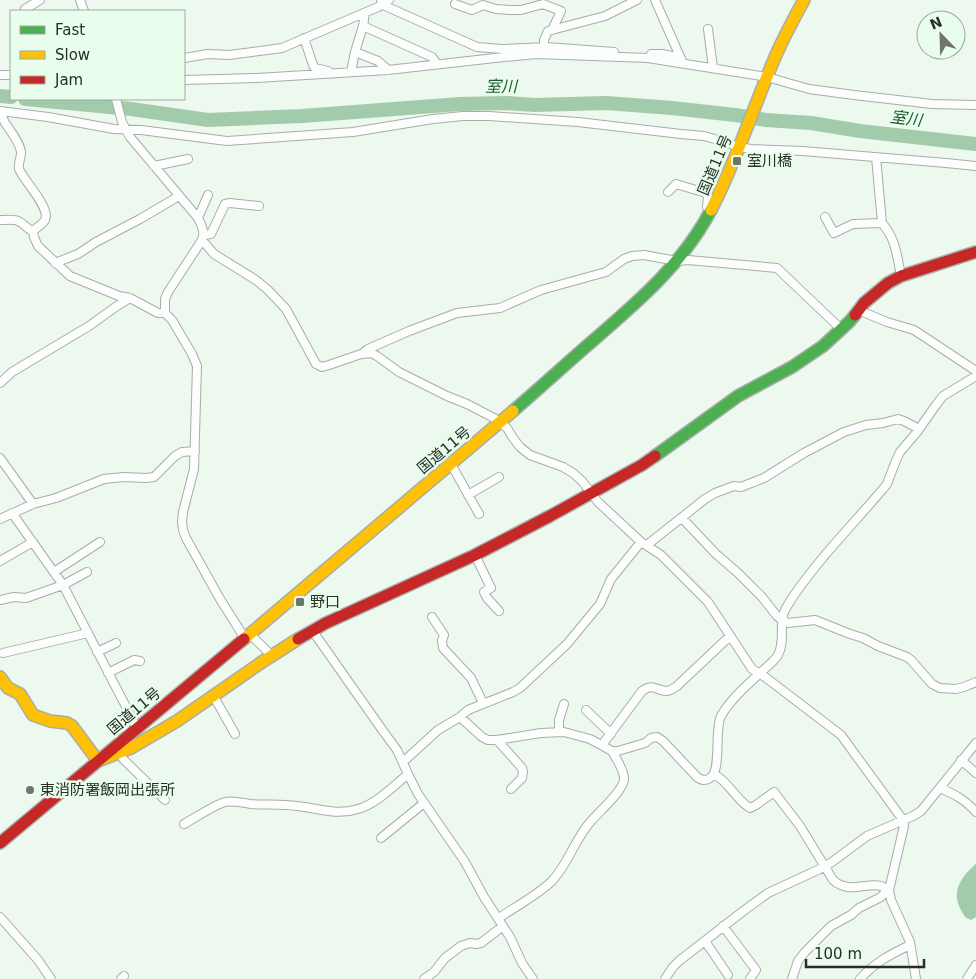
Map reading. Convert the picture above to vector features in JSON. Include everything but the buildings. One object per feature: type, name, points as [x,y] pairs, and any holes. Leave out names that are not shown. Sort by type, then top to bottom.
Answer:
[{"type":"main road","name":"国道11号","points":[[2,838],[98,761],[451,464],[663,278],[690,244],[719,196],[795,10],[804,0]]},
{"type":"main road","points":[[0,677],[8,688],[20,694],[34,714],[50,721],[67,723],[72,726],[98,761],[119,753],[177,721],[213,695],[326,622],[476,555],[642,465],[738,396],[792,367],[823,346],[864,303],[888,283],[901,276],[976,252]]},
{"type":"street","points":[[26,10],[40,0]]},
{"type":"street","points":[[544,47],[544,40],[548,31],[605,16],[637,0]]},
{"type":"street","points":[[655,0],[682,60]]},
{"type":"street","points":[[185,58],[208,54],[229,55],[282,48],[365,13],[385,2],[477,47],[502,49],[544,47],[662,54],[713,68],[809,88],[932,104],[976,105]]},
{"type":"street","points":[[455,4],[472,10],[483,5],[496,9],[521,10],[543,4],[561,11],[552,30]]},
{"type":"street","points":[[351,72],[365,13]]},
{"type":"street","points":[[363,26],[432,56],[437,64]]},
{"type":"street","points":[[708,29],[713,68]]},
{"type":"street","points":[[304,38],[312,65],[315,68],[333,73]]},
{"type":"street","points":[[355,52],[378,61],[388,70]]},
{"type":"street","points":[[185,80],[257,78],[388,70],[537,54],[682,60]]},
{"type":"street","points":[[116,100],[124,126],[154,166],[198,218],[202,225],[203,238],[214,254],[256,280],[286,309],[316,364],[322,367],[361,354],[371,353],[399,372],[500,422],[507,428],[520,447],[530,455],[564,467],[573,473],[582,481],[598,502],[644,544],[661,555],[708,602],[752,669],[842,735],[903,820],[904,826],[888,890],[907,932],[916,979]]},
{"type":"street","points":[[0,111],[48,117],[114,129],[124,126],[228,141],[353,132],[433,119],[489,116],[578,122],[704,136],[740,145],[976,166]]},
{"type":"street","points":[[0,111],[20,148],[19,164],[21,173],[40,200],[46,214],[43,223],[33,231]]},
{"type":"street","points":[[876,157],[882,223],[895,243],[901,276]]},
{"type":"street","points":[[154,166],[188,159]]},
{"type":"street","points":[[668,192],[676,184],[706,193],[708,197],[706,210],[708,216]]},
{"type":"street","points":[[55,263],[78,254],[179,196]]},
{"type":"street","points":[[198,218],[208,196]]},
{"type":"street","points":[[165,313],[165,299],[168,292],[203,238],[210,234],[225,204],[259,206]]},
{"type":"street","points":[[825,217],[834,233],[853,224],[882,223]]},
{"type":"street","points":[[0,220],[17,220],[33,231]]},
{"type":"street","points":[[33,231],[38,246],[70,276],[106,291],[130,298],[158,313],[165,313],[172,320],[192,354],[197,366],[194,469],[183,512],[183,530],[220,599],[247,635],[272,656]]},
{"type":"street","points":[[361,354],[368,348],[457,313],[500,308],[541,290],[606,272],[624,259],[632,256],[644,255],[677,261],[688,260],[777,268],[841,329]]},
{"type":"street","points":[[0,383],[12,372],[130,298]]},
{"type":"street","points":[[858,310],[887,322],[914,330],[976,372]]},
{"type":"street","points":[[612,751],[633,747],[657,737],[698,778],[703,780],[711,778],[714,774],[717,758],[718,731],[721,716],[748,683],[777,656],[783,637],[782,620],[786,609],[808,576],[883,489],[900,452],[943,396],[976,376]]},
{"type":"street","points":[[403,762],[438,730],[468,710],[520,688],[568,644],[600,604],[610,578],[644,544],[682,518],[704,499],[734,486],[741,487],[764,478],[804,453],[851,429],[898,419],[919,429]]},
{"type":"street","points":[[0,519],[33,504],[56,498],[104,478],[154,477],[175,456],[182,452],[194,451]]},
{"type":"street","points":[[0,458],[33,504]]},
{"type":"street","points":[[451,464],[479,514]]},
{"type":"street","points":[[468,495],[499,477]]},
{"type":"street","points":[[12,513],[63,584],[137,728]]},
{"type":"street","points":[[682,518],[782,620],[788,623],[815,620],[863,638],[907,657],[932,684],[940,688],[956,689],[976,682]]},
{"type":"street","points":[[0,562],[33,542]]},
{"type":"street","points":[[54,572],[100,542]]},
{"type":"street","points":[[476,555],[491,588],[484,592],[499,611]]},
{"type":"street","points":[[0,600],[26,598],[63,584],[87,572]]},
{"type":"street","points":[[432,617],[444,635],[442,641],[443,648],[471,678],[483,703]]},
{"type":"street","points":[[312,630],[398,750],[424,804],[465,862],[533,979]]},
{"type":"street","points":[[3,653],[88,633]]},
{"type":"street","points":[[602,745],[642,691],[653,686],[665,691],[671,690],[730,636]]},
{"type":"street","points":[[98,652],[116,643]]},
{"type":"street","points":[[108,672],[134,660],[140,661]]},
{"type":"street","points":[[213,695],[235,734]]},
{"type":"street","points":[[559,732],[559,720],[564,704]]},
{"type":"street","points":[[586,710],[611,734]]},
{"type":"street","points":[[460,717],[488,740],[559,732],[590,739],[612,751],[624,773],[622,788],[590,822],[564,864],[550,882],[499,918]]},
{"type":"street","points":[[496,740],[522,768],[522,778],[511,789]]},
{"type":"street","points":[[665,979],[672,967],[768,893],[832,862],[867,836],[921,811],[976,743]]},
{"type":"street","points":[[119,753],[165,800]]},
{"type":"street","points":[[961,760],[976,773]]},
{"type":"street","points":[[184,824],[219,804],[229,801],[249,804],[295,805],[327,811],[352,811],[372,803],[408,774]]},
{"type":"street","points":[[714,774],[723,778],[744,804],[750,808],[774,792],[800,826],[833,880],[838,884],[848,887],[879,885],[888,890]]},
{"type":"street","points":[[940,788],[960,797],[976,812]]},
{"type":"street","points":[[381,838],[424,804]]},
{"type":"street","points":[[792,979],[798,961],[831,926],[851,915],[859,908],[881,897],[888,890]]},
{"type":"street","points":[[0,917],[52,979]]},
{"type":"street","points":[[424,979],[434,972],[445,958],[461,946],[481,942],[503,926]]},
{"type":"street","points":[[723,926],[756,970],[750,979]]},
{"type":"street","points":[[705,941],[728,976]]},
{"type":"street","points":[[860,979],[879,962],[910,945]]},
{"type":"street","points":[[967,979],[976,964]]},
{"type":"shaded area","points":[[976,864],[976,917],[971,920],[965,917],[961,911],[957,894],[962,879]]},
{"type":"waterway","name":"室川","points":[[0,96],[10,97]]},
{"type":"waterway","name":"室川","points":[[36,100],[131,109],[208,120],[302,116],[460,104],[506,103],[535,105],[606,103],[811,123],[860,131],[976,144]]},
{"type":"traffic: fast","points":[[513,411],[645,295],[688,247],[711,210]]},
{"type":"traffic: fast","points":[[655,456],[738,396],[792,367],[823,346],[855,315]]},
{"type":"traffic: slow","points":[[711,210],[736,155],[776,54],[804,0]]},
{"type":"traffic: slow","points":[[244,639],[513,411]]},
{"type":"traffic: slow","points":[[0,677],[8,688],[20,694],[33,715],[50,721],[67,723],[72,726],[98,761],[131,748],[177,721],[298,639]]},
{"type":"traffic: jam","points":[[855,315],[864,303],[888,283],[901,276],[976,252]]},
{"type":"traffic: jam","points":[[298,639],[326,623],[475,555],[550,516],[655,456]]},
{"type":"traffic: jam","points":[[0,843],[244,639]]},
{"type":"place","name":"室川橋","points":[[737,161]]},
{"type":"place","name":"野口","points":[[300,602]]},
{"type":"place","name":"東消防署飯岡出張所","points":[[30,790]]}]
